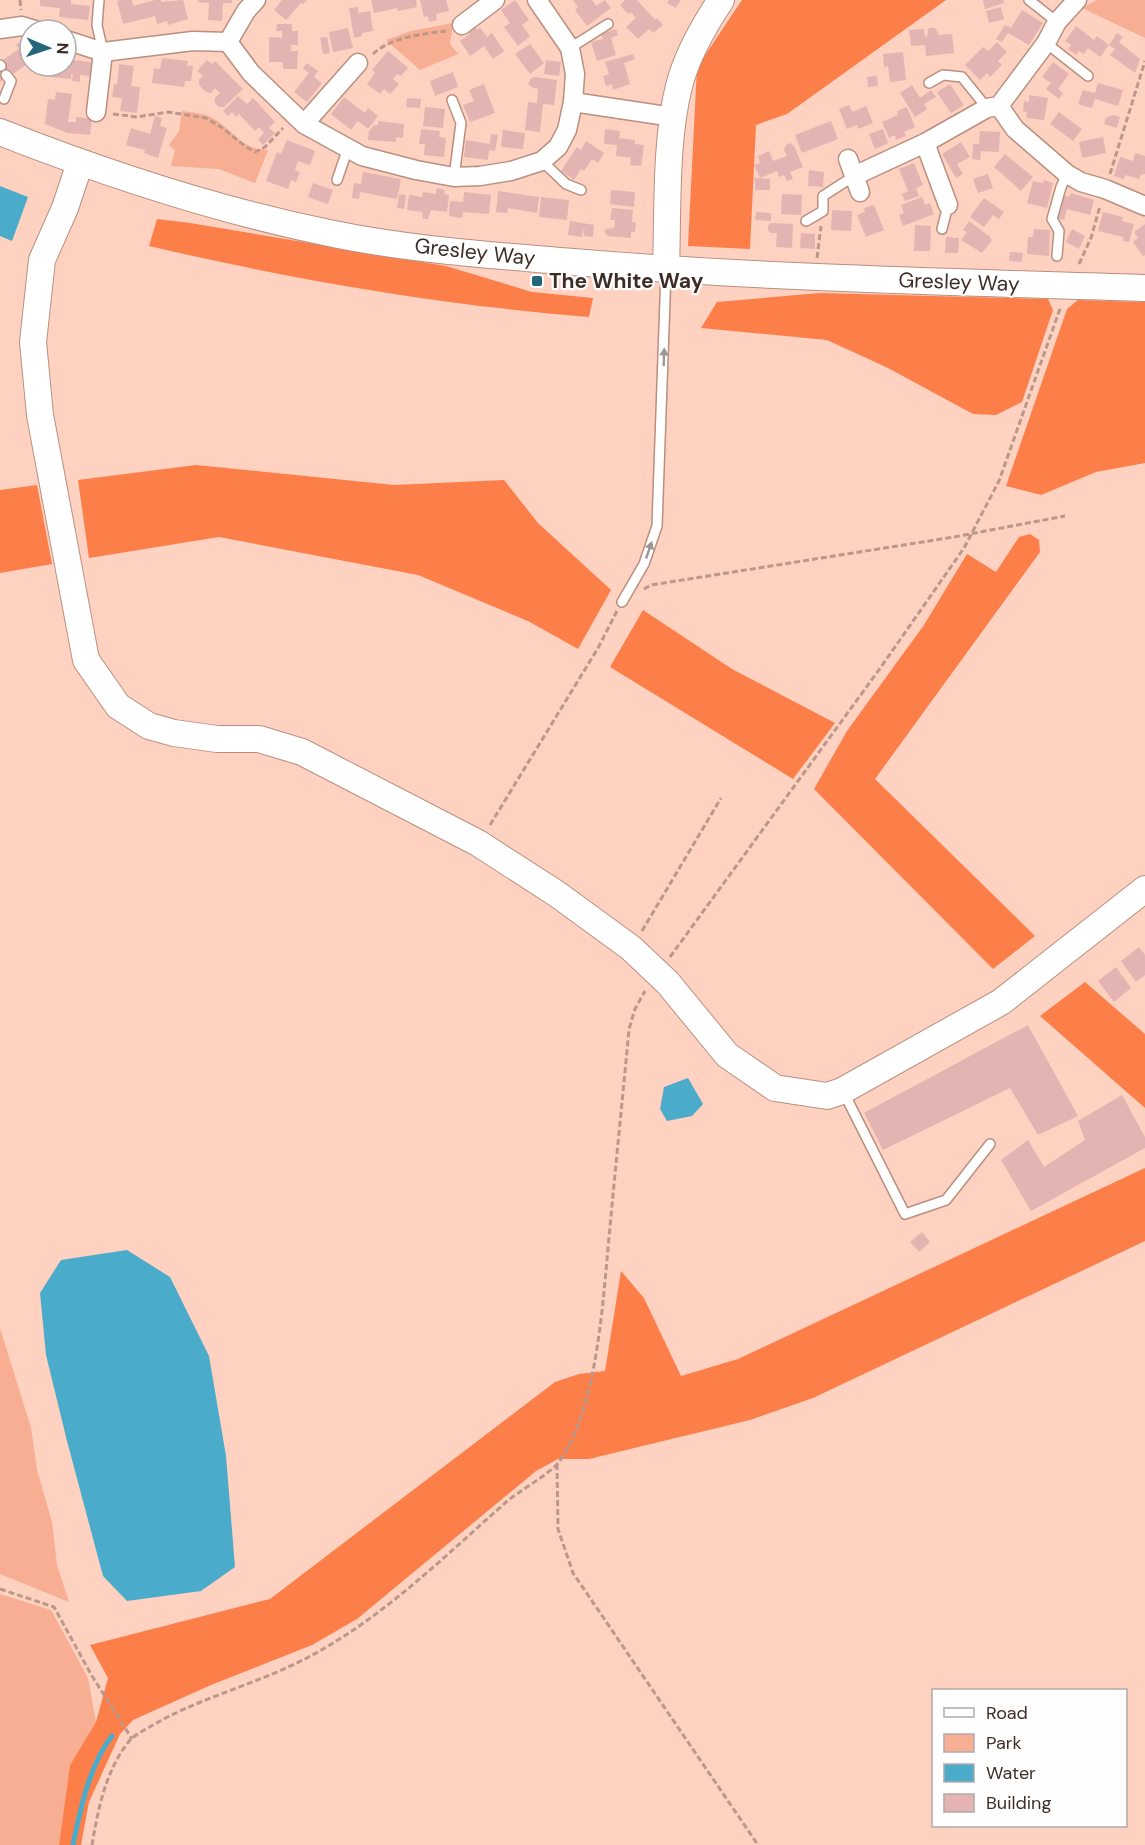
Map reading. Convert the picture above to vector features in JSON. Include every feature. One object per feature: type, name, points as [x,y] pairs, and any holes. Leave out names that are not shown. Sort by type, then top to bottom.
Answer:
[{"type":"street","points":[[228,42],[246,11],[256,0]]},
{"type":"street","points":[[462,25],[495,0]]},
{"type":"street","points":[[228,42],[251,73],[299,120],[362,156],[454,177],[480,176],[511,171],[542,160],[558,147],[567,130],[573,102],[575,74],[570,48],[537,0]]},
{"type":"street","points":[[666,269],[673,117],[679,87],[693,48],[721,0]]},
{"type":"street","points":[[854,176],[993,107],[1046,44],[1057,22],[1077,0]]},
{"type":"street","points":[[0,28],[18,26]]},
{"type":"street","points":[[78,44],[103,52],[193,41],[228,42]]},
{"type":"street","points":[[96,112],[103,52]]},
{"type":"street","points":[[299,120],[358,63]]},
{"type":"street","points":[[573,102],[673,117]]},
{"type":"street","points":[[993,107],[1067,174],[1081,182],[1105,189],[1145,206]]},
{"type":"street","name":"Gresley Way","points":[[0,132],[80,163],[188,199],[329,233],[428,249],[666,269],[816,278],[1145,288]]},
{"type":"street","points":[[925,142],[951,200]]},
{"type":"street","points":[[80,163],[65,207],[42,260],[33,342],[40,415],[86,660],[118,706],[148,726],[174,733],[217,739],[259,739],[302,752],[478,843],[557,894],[631,948],[668,983],[727,1055],[775,1088],[827,1096],[842,1092],[1001,1002],[1145,889]]},
{"type":"lane","points":[[99,0],[98,25],[103,52]]},
{"type":"lane","points":[[1029,0],[1057,22]]},
{"type":"lane","points":[[570,48],[608,24]]},
{"type":"lane","points":[[1046,44],[1088,76]]},
{"type":"lane","points":[[4,99],[10,81],[6,75]]},
{"type":"lane","points":[[929,82],[943,75],[962,77],[993,107]]},
{"type":"lane","points":[[452,100],[461,123],[454,177]]},
{"type":"lane","points":[[337,180],[348,148]]},
{"type":"lane","points":[[542,160],[566,184],[581,190]]},
{"type":"lane","points":[[1057,256],[1059,231],[1052,219],[1067,174]]},
{"type":"lane","points":[[806,221],[823,211],[823,196],[854,176]]},
{"type":"lane","points":[[942,229],[951,200]]},
{"type":"lane","points":[[622,602],[644,564],[657,526],[666,269]]},
{"type":"lane","points":[[842,1092],[904,1214],[946,1200],[990,1144]]},
{"type":"path","points":[[358,63],[362,65],[390,43],[422,34],[450,30],[462,25]]},
{"type":"path","points":[[96,112],[137,117],[168,112],[206,118],[255,152],[265,147],[299,120]]},
{"type":"path","points":[[816,278],[823,211]]},
{"type":"path","points":[[92,1845],[102,1793],[132,1739],[165,1718],[287,1668],[358,1629],[506,1502],[557,1464],[571,1440],[581,1415],[600,1327],[629,1029],[644,993],[881,667],[973,533],[999,482],[1056,318],[1070,286]]},
{"type":"path","points":[[478,843],[598,648],[622,602],[651,585],[1065,516]]},
{"type":"path","points":[[631,948],[721,798]]},
{"type":"path","points":[[557,1464],[558,1529],[573,1573],[758,1845]]},
{"type":"path","points":[[0,1589],[54,1607],[97,1684],[132,1739]]},
{"type":"green space","points":[[1097,0],[1145,0],[1145,38],[1082,8]]},
{"type":"green space","points":[[453,23],[450,44],[458,54],[420,70],[386,40],[411,31]]},
{"type":"green space","points":[[182,111],[215,119],[242,142],[258,149],[268,150],[255,183],[219,169],[171,166],[175,150],[169,145],[179,131]]},
{"type":"green space","points":[[0,1328],[31,1428],[37,1470],[52,1522],[57,1565],[69,1602],[0,1574]]},
{"type":"green space","points":[[0,1594],[51,1610],[88,1678],[96,1722],[70,1765],[59,1845],[0,1845]]},
{"type":"shaded area","points":[[742,0],[946,0],[787,114],[756,125],[750,249],[688,246],[697,67]]},
{"type":"shaded area","points":[[157,219],[446,266],[532,292],[593,298],[589,317],[478,306],[368,290],[258,270],[149,246]]},
{"type":"shaded area","points":[[820,293],[1048,299],[1053,310],[1022,402],[996,415],[973,414],[888,368],[827,340],[701,328],[717,302]]},
{"type":"shaded area","points":[[1078,300],[1145,302],[1145,463],[1096,472],[1041,495],[1006,486],[1067,309]]},
{"type":"shaded area","points":[[196,465],[394,485],[504,480],[538,523],[611,590],[578,649],[528,621],[418,575],[219,537],[89,558],[78,480]]},
{"type":"shaded area","points":[[37,485],[52,564],[0,573],[0,490]]},
{"type":"shaded area","points":[[1030,534],[1039,540],[1040,552],[875,779],[1035,936],[993,969],[814,789],[847,731],[924,625],[967,554],[996,572],[1019,537]]},
{"type":"shaded area","points":[[643,610],[732,669],[835,723],[793,779],[610,667]]},
{"type":"shaded area","points":[[1085,982],[1145,1034],[1145,1108],[1040,1016]]},
{"type":"shaded area","points":[[1145,1168],[1145,1241],[813,1398],[750,1420],[589,1459],[558,1459],[536,1471],[357,1619],[312,1645],[211,1685],[133,1720],[120,1734],[89,1802],[81,1845],[59,1845],[70,1765],[96,1722],[108,1678],[90,1645],[270,1599],[555,1382],[579,1374],[605,1371],[621,1271],[644,1298],[681,1376],[738,1359]]},
{"type":"water","points":[[0,186],[28,197],[12,241],[0,236]]},
{"type":"water","points":[[688,1078],[703,1104],[692,1116],[667,1121],[660,1109],[664,1087]]},
{"type":"water","points":[[127,1250],[170,1277],[209,1356],[226,1456],[235,1567],[201,1591],[127,1601],[103,1576],[46,1355],[40,1293],[61,1260]]},
{"type":"building","points":[[40,0],[71,0],[71,4],[90,6],[88,20],[59,17],[60,8],[40,6]]},
{"type":"building","points":[[132,0],[133,6],[155,0],[161,0],[161,2],[183,0],[188,19],[168,25],[167,21],[157,24],[155,16],[123,24],[117,1]]},
{"type":"building","points":[[198,0],[232,0],[232,3],[223,3],[222,21],[208,20],[209,3],[198,2]]},
{"type":"building","points":[[282,0],[307,0],[301,3],[286,20],[274,10]]},
{"type":"building","points":[[371,0],[416,0],[417,7],[374,13]]},
{"type":"building","points":[[420,0],[446,0],[449,11],[436,14],[437,20],[429,22],[428,16],[424,17]]},
{"type":"building","points":[[515,0],[529,20],[522,25],[530,36],[518,46],[504,27],[510,23],[501,10]]},
{"type":"building","points":[[573,0],[592,0],[596,6],[605,0],[611,8],[587,26],[575,10],[578,7]]},
{"type":"building","points":[[625,0],[637,0],[655,20],[657,18],[663,25],[653,33],[649,29],[638,39],[626,27],[636,18],[631,12],[628,14],[620,5]]},
{"type":"building","points":[[669,0],[681,0],[676,8],[667,3]]},
{"type":"building","points":[[983,0],[1003,0],[1004,3],[985,9]]},
{"type":"building","points":[[358,7],[358,13],[370,11],[373,31],[362,33],[362,36],[354,38],[349,8]]},
{"type":"building","points":[[1001,7],[1004,19],[989,23],[986,11]]},
{"type":"building","points":[[1022,10],[1043,23],[1029,45],[1008,33],[1002,42],[996,39],[1005,25],[1011,28]]},
{"type":"building","points":[[277,24],[292,24],[292,31],[298,31],[298,45],[291,45],[291,51],[298,51],[297,69],[283,69],[283,62],[269,62],[269,37],[282,38],[282,31],[276,31]]},
{"type":"building","points":[[473,25],[477,30],[480,27],[487,37],[492,33],[504,51],[493,59],[484,46],[470,56],[460,41],[470,34],[467,30]]},
{"type":"building","points":[[1076,26],[1094,40],[1097,36],[1109,45],[1100,57],[1088,48],[1084,54],[1079,51],[1076,55],[1068,49],[1071,45],[1065,41]]},
{"type":"building","points":[[348,28],[353,48],[333,52],[329,32]]},
{"type":"building","points":[[929,28],[935,28],[939,35],[952,34],[954,53],[926,56],[925,45],[911,46],[909,30],[924,29],[925,37]]},
{"type":"building","points":[[616,29],[618,35],[611,38],[616,55],[597,61],[591,42],[603,39],[601,34]]},
{"type":"building","points":[[1117,33],[1123,37],[1119,42],[1140,59],[1135,73],[1110,55],[1115,49],[1109,45]]},
{"type":"building","points":[[327,37],[330,53],[323,54],[320,38]]},
{"type":"building","points":[[997,42],[1007,52],[998,61],[1002,65],[990,77],[987,73],[980,80],[965,65],[983,47],[988,51]]},
{"type":"building","points":[[530,44],[544,63],[530,74],[515,54]]},
{"type":"building","points":[[18,50],[18,70],[13,74],[11,71],[0,82],[0,66],[5,63],[3,60]]},
{"type":"building","points":[[388,51],[408,68],[401,76],[397,74],[393,79],[399,84],[390,94],[384,89],[380,94],[367,84],[375,73],[372,70]]},
{"type":"building","points":[[903,52],[906,80],[890,82],[888,66],[884,67],[883,54]]},
{"type":"building","points":[[633,54],[635,59],[624,63],[630,84],[613,90],[612,84],[606,86],[603,76],[609,74],[605,62]]},
{"type":"building","points":[[162,58],[188,61],[187,66],[193,66],[191,81],[185,81],[184,87],[152,83],[154,68],[160,69]]},
{"type":"building","points":[[207,60],[212,64],[215,61],[243,89],[224,107],[219,107],[215,103],[215,98],[220,93],[215,88],[211,93],[206,92],[199,85],[199,80],[203,76],[197,71]]},
{"type":"building","points":[[546,60],[561,62],[559,76],[544,74]]},
{"type":"building","points":[[78,61],[91,62],[90,76],[80,75],[80,82],[72,81],[72,78],[78,78]]},
{"type":"building","points":[[1053,62],[1069,74],[1058,89],[1063,93],[1059,99],[1046,89],[1051,83],[1042,77]]},
{"type":"building","points":[[307,63],[318,71],[314,77],[322,83],[307,102],[294,92],[309,73],[303,68]]},
{"type":"building","points":[[119,64],[134,66],[131,86],[140,87],[137,113],[120,111],[122,98],[112,97],[114,84],[117,85]]},
{"type":"building","points":[[453,72],[458,87],[435,96],[430,81]]},
{"type":"building","points":[[877,76],[878,86],[868,87],[867,77]]},
{"type":"building","points":[[531,78],[557,80],[554,105],[543,104],[540,132],[525,130],[528,102],[537,103],[538,89],[528,84]]},
{"type":"building","points":[[1098,83],[1123,90],[1118,106],[1095,99],[1092,108],[1078,104],[1083,90],[1095,93]]},
{"type":"building","points":[[484,84],[495,113],[470,122],[463,105],[474,101],[469,90]]},
{"type":"building","points":[[950,84],[964,105],[951,113],[937,92]]},
{"type":"building","points":[[912,85],[920,98],[931,90],[936,97],[924,104],[927,109],[915,117],[900,93]]},
{"type":"building","points":[[56,92],[72,94],[68,122],[76,122],[76,117],[92,119],[90,135],[68,133],[45,124],[48,99],[55,100]]},
{"type":"building","points":[[1029,95],[1048,98],[1044,120],[1026,118],[1027,112],[1023,111],[1024,101],[1029,102]]},
{"type":"building","points":[[238,96],[247,104],[253,98],[275,122],[269,128],[275,133],[263,145],[258,139],[264,133],[259,127],[255,131],[239,114],[236,117],[232,112],[228,116],[223,111]]},
{"type":"building","points":[[344,97],[365,113],[368,108],[378,116],[368,129],[358,121],[351,130],[331,114]]},
{"type":"building","points":[[407,98],[421,99],[420,108],[406,107]]},
{"type":"building","points":[[849,105],[852,112],[866,106],[873,123],[858,129],[857,125],[847,129],[839,109]]},
{"type":"building","points":[[425,107],[445,109],[443,128],[423,126]]},
{"type":"building","points":[[907,107],[915,127],[904,132],[906,136],[896,140],[895,135],[889,138],[882,122],[898,115],[897,111]]},
{"type":"building","points":[[1059,112],[1082,129],[1073,141],[1050,124]]},
{"type":"building","points":[[1113,115],[1120,117],[1117,128],[1104,124],[1106,118]]},
{"type":"building","points":[[155,116],[162,118],[160,126],[167,128],[158,158],[144,153],[145,150],[126,145],[131,128],[150,134]]},
{"type":"building","points":[[378,121],[404,124],[403,138],[396,137],[396,142],[368,140],[369,131],[374,125],[378,125]]},
{"type":"building","points":[[831,121],[838,139],[802,153],[795,135]]},
{"type":"building","points":[[421,129],[440,131],[439,137],[446,138],[444,157],[424,155],[425,144],[419,144]]},
{"type":"building","points":[[605,129],[620,131],[619,138],[635,140],[635,144],[644,145],[641,166],[630,165],[631,158],[616,156],[617,145],[604,144]]},
{"type":"building","points":[[883,129],[888,143],[875,149],[869,134]]},
{"type":"building","points":[[503,130],[525,133],[523,149],[501,147]]},
{"type":"building","points":[[980,131],[1000,132],[999,152],[981,151],[980,160],[972,159],[973,144],[979,144]]},
{"type":"building","points":[[491,134],[498,135],[495,151],[489,150],[488,160],[464,157],[466,140],[490,144]]},
{"type":"building","points":[[1103,137],[1106,153],[1082,158],[1079,142]]},
{"type":"building","points":[[287,140],[315,151],[310,165],[298,161],[295,170],[300,172],[296,182],[291,180],[288,189],[266,181],[277,152],[281,154]]},
{"type":"building","points":[[586,141],[604,153],[598,163],[592,159],[584,171],[581,169],[574,180],[561,171],[577,147],[581,150]]},
{"type":"building","points":[[961,142],[970,157],[957,164],[963,174],[956,178],[942,154]]},
{"type":"building","points":[[790,143],[794,146],[803,167],[790,172],[793,179],[787,181],[784,175],[779,177],[777,171],[760,178],[754,165],[760,163],[758,156],[769,151],[773,161],[787,156],[784,150]]},
{"type":"building","points":[[1135,153],[1145,156],[1145,174],[1141,174],[1139,179],[1125,175],[1124,179],[1114,176],[1120,157],[1133,161]]},
{"type":"building","points":[[1005,154],[1033,177],[1021,191],[994,167]]},
{"type":"building","points":[[914,163],[923,185],[916,188],[919,196],[905,201],[902,194],[908,191],[899,169]]},
{"type":"building","points":[[809,170],[824,172],[823,187],[808,186]]},
{"type":"building","points":[[363,172],[401,179],[397,199],[360,192],[359,199],[352,198],[354,183],[361,184]]},
{"type":"building","points":[[988,174],[993,188],[978,193],[973,179]]},
{"type":"building","points":[[755,178],[770,179],[770,190],[755,190]]},
{"type":"building","points":[[1044,180],[1053,183],[1047,208],[1027,203],[1033,181],[1043,183]]},
{"type":"building","points":[[313,183],[333,190],[328,204],[308,197]]},
{"type":"building","points":[[437,188],[445,190],[444,194],[449,195],[447,212],[431,210],[428,219],[423,219],[422,212],[407,210],[409,195],[422,197],[423,192],[436,194]]},
{"type":"building","points":[[611,190],[635,192],[634,207],[610,204]]},
{"type":"building","points":[[498,191],[539,197],[537,213],[508,208],[507,213],[496,212]]},
{"type":"building","points":[[464,192],[491,195],[489,214],[463,212],[462,218],[449,216],[450,201],[463,202]]},
{"type":"building","points":[[1071,193],[1094,200],[1090,215],[1067,209],[1064,220],[1056,218],[1062,195],[1069,197]]},
{"type":"building","points":[[399,194],[406,195],[404,209],[397,208]]},
{"type":"building","points":[[782,194],[802,195],[801,215],[781,214]]},
{"type":"building","points":[[541,197],[569,200],[567,220],[539,217]]},
{"type":"building","points":[[922,197],[925,205],[930,203],[934,214],[903,226],[899,215],[904,213],[901,205]]},
{"type":"building","points":[[984,198],[1004,212],[999,219],[993,215],[984,227],[970,217]]},
{"type":"building","points":[[874,205],[884,230],[866,237],[857,215],[865,212],[864,208]]},
{"type":"building","points":[[612,208],[633,210],[632,222],[636,223],[635,232],[631,232],[631,238],[608,236],[605,233],[605,229],[614,228],[615,220],[610,220]]},
{"type":"building","points":[[832,210],[852,211],[851,231],[831,230]]},
{"type":"building","points":[[756,212],[771,213],[771,221],[755,220]]},
{"type":"building","points":[[1103,212],[1123,217],[1122,221],[1134,224],[1129,242],[1123,241],[1123,237],[1098,231]]},
{"type":"building","points":[[570,221],[594,225],[593,237],[584,236],[583,227],[582,237],[568,235]]},
{"type":"building","points":[[969,221],[992,240],[982,253],[961,240],[967,232],[963,230]]},
{"type":"building","points":[[772,223],[793,224],[792,248],[776,247],[777,233],[771,233],[768,230],[768,225]]},
{"type":"building","points":[[1145,224],[1145,255],[1143,256],[1133,242],[1138,238],[1134,232]]},
{"type":"building","points":[[915,225],[931,226],[930,251],[914,251]]},
{"type":"building","points":[[1034,229],[1050,230],[1049,256],[1027,254],[1028,237],[1033,237]]},
{"type":"building","points":[[1072,229],[1085,236],[1079,249],[1066,242]]},
{"type":"building","points":[[801,233],[815,234],[815,249],[800,248]]},
{"type":"building","points":[[946,237],[959,238],[958,253],[945,253]]},
{"type":"building","points":[[1010,252],[1023,253],[1022,262],[1009,261]]},
{"type":"building","points":[[1139,947],[1145,955],[1145,975],[1136,982],[1121,961]]},
{"type":"building","points":[[1116,967],[1131,988],[1114,1002],[1098,981]]},
{"type":"building","points":[[1028,1025],[1078,1116],[1038,1135],[1010,1088],[883,1150],[864,1113]]},
{"type":"building","points":[[1122,1095],[1145,1137],[1145,1148],[1031,1211],[1001,1160],[1028,1140],[1044,1167],[1085,1140],[1078,1121]]},
{"type":"building","points":[[922,1232],[930,1242],[919,1252],[910,1242]]},
{"type":"waterway","points":[[73,1845],[92,1773],[104,1747],[112,1736]]},
{"type":"place","name":"The White Way","points":[[537,281]]}]
